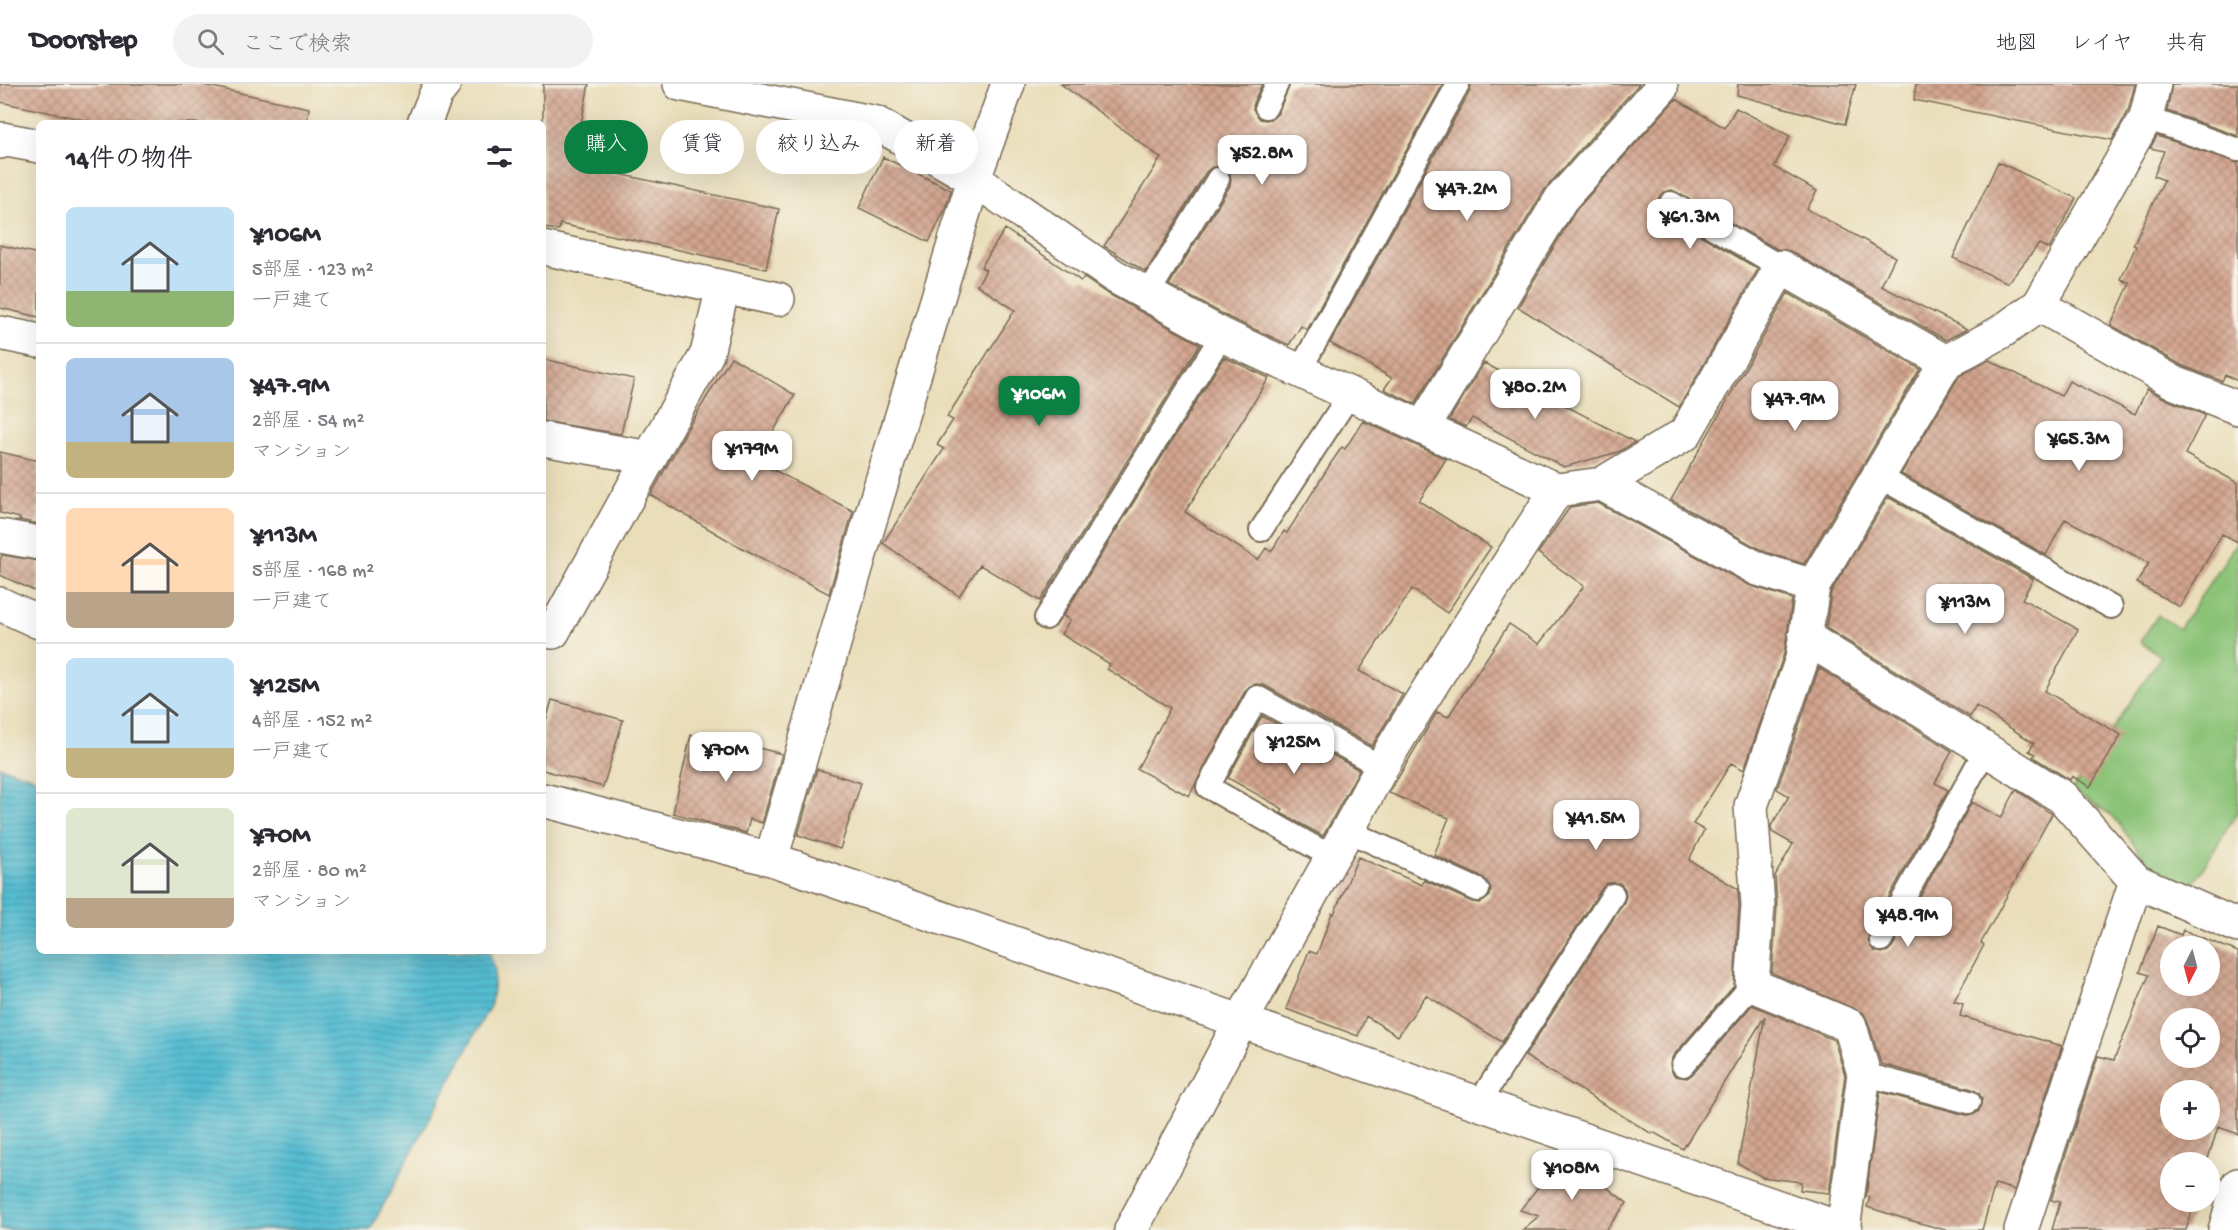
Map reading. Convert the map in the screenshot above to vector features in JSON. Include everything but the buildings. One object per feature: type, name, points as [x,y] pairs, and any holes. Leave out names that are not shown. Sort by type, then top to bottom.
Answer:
[{"type":"street","points":[[425,120],[436,94],[444,84]]},
{"type":"street","points":[[680,84],[876,123],[974,179],[1114,276],[1222,335],[1557,490],[1602,484],[1685,434],[1781,267],[1946,362]]},
{"type":"street","points":[[771,859],[868,527],[974,179],[1008,84]]},
{"type":"street","points":[[1422,427],[1561,199],[1661,88],[1660,84]]},
{"type":"street","points":[[546,801],[771,859],[1843,1230],[1864,1074],[1850,1026],[1752,985],[1758,906],[1751,806],[1802,659],[1813,586],[1946,362],[2001,332],[2039,305],[2146,118],[2154,84]]},
{"type":"street","points":[[0,142],[2,139],[36,145]]},
{"type":"street","points":[[546,249],[778,299]]},
{"type":"street","points":[[546,631],[553,632],[707,354],[723,287]]},
{"type":"street","points":[[2039,305],[2175,383],[2238,408]]},
{"type":"street","points":[[0,333],[36,340]]},
{"type":"street","points":[[546,440],[650,458]]},
{"type":"street","points":[[1602,484],[1758,569],[1813,586]]},
{"type":"street","points":[[1131,1230],[1241,1021],[1381,767],[1451,652],[1557,490]]},
{"type":"street","points":[[0,536],[36,542]]},
{"type":"street","points":[[0,604],[36,621]]},
{"type":"street","points":[[1805,637],[2062,797],[2136,881],[2238,926]]},
{"type":"street","points":[[2022,1230],[2136,881]]},
{"type":"street","points":[[2225,1230],[2238,1185]]},
{"type":"lane","points":[[1266,107],[1277,84]]},
{"type":"lane","points":[[1300,370],[1458,84]]},
{"type":"lane","points":[[2146,118],[2238,150]]},
{"type":"lane","points":[[1148,294],[1218,179]]},
{"type":"lane","points":[[1671,203],[1781,267]]},
{"type":"lane","points":[[1046,618],[1222,335]]},
{"type":"lane","points":[[1261,530],[1350,394]]},
{"type":"lane","points":[[1878,476],[2111,607]]},
{"type":"lane","points":[[1381,767],[1257,697],[1208,787],[1340,844],[1478,890]]},
{"type":"lane","points":[[1881,940],[1986,749]]},
{"type":"lane","points":[[1478,1104],[1613,895]]},
{"type":"lane","points":[[1683,1065],[1752,985]]},
{"type":"lane","points":[[1864,1074],[1969,1102]]},
{"type":"green space","points":[[2238,541],[2238,811],[2190,890],[2150,866],[2113,816],[2072,790],[2161,656],[2140,642],[2158,615],[2179,629]]},
{"type":"water","points":[[0,767],[36,778],[36,954],[490,954],[495,970],[491,1004],[370,1230],[0,1230]]}]
